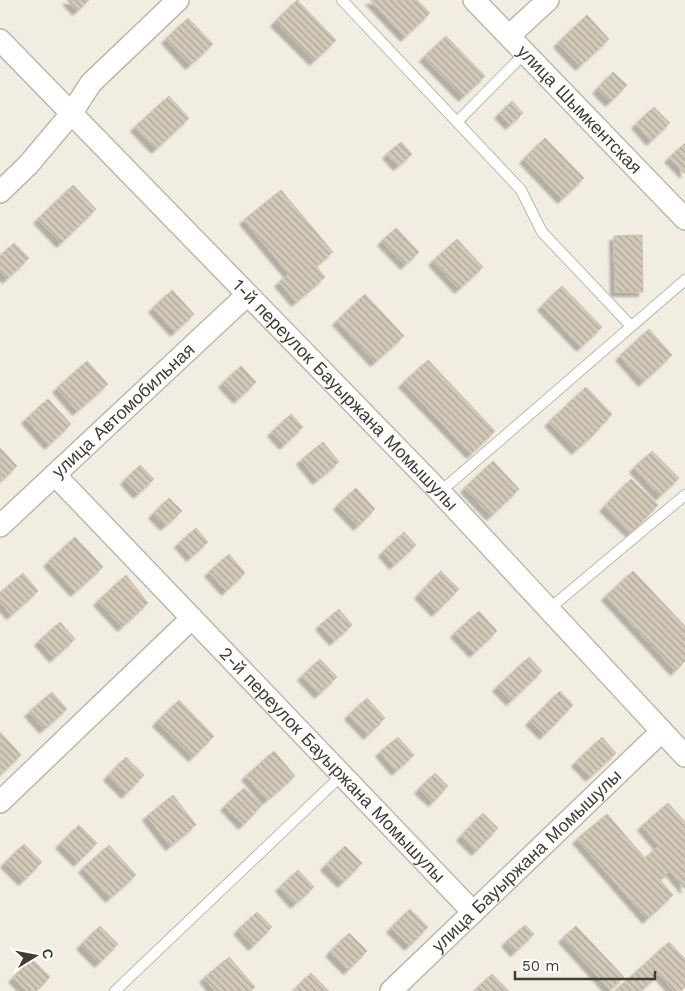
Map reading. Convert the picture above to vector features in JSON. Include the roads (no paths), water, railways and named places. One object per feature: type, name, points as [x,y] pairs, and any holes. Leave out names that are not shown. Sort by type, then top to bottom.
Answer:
[{"type":"street","points":[[0,192],[28,165],[71,114],[91,83],[178,0]]},
{"type":"street","name":"улица Шымкентская","points":[[474,0],[685,219]]},
{"type":"street","points":[[509,36],[548,0]]},
{"type":"street","name":"1-й переулок Бауыржана Момышулы","points":[[0,40],[440,492],[685,756]]},
{"type":"street","name":"улица Автомобильная","points":[[0,526],[247,294]]},
{"type":"street","name":"2-й переулок Бауыржана Момышулы","points":[[55,475],[473,912]]},
{"type":"street","points":[[0,802],[192,618]]},
{"type":"street","name":"улица Бауыржана Момышулы","points":[[391,991],[662,730]]},
{"type":"lane","points":[[342,0],[521,190],[542,232],[631,326]]},
{"type":"lane","points":[[457,122],[525,53]]},
{"type":"lane","points":[[440,492],[685,280]]},
{"type":"lane","points":[[550,609],[685,495]]},
{"type":"lane","points":[[115,991],[342,775]]}]
